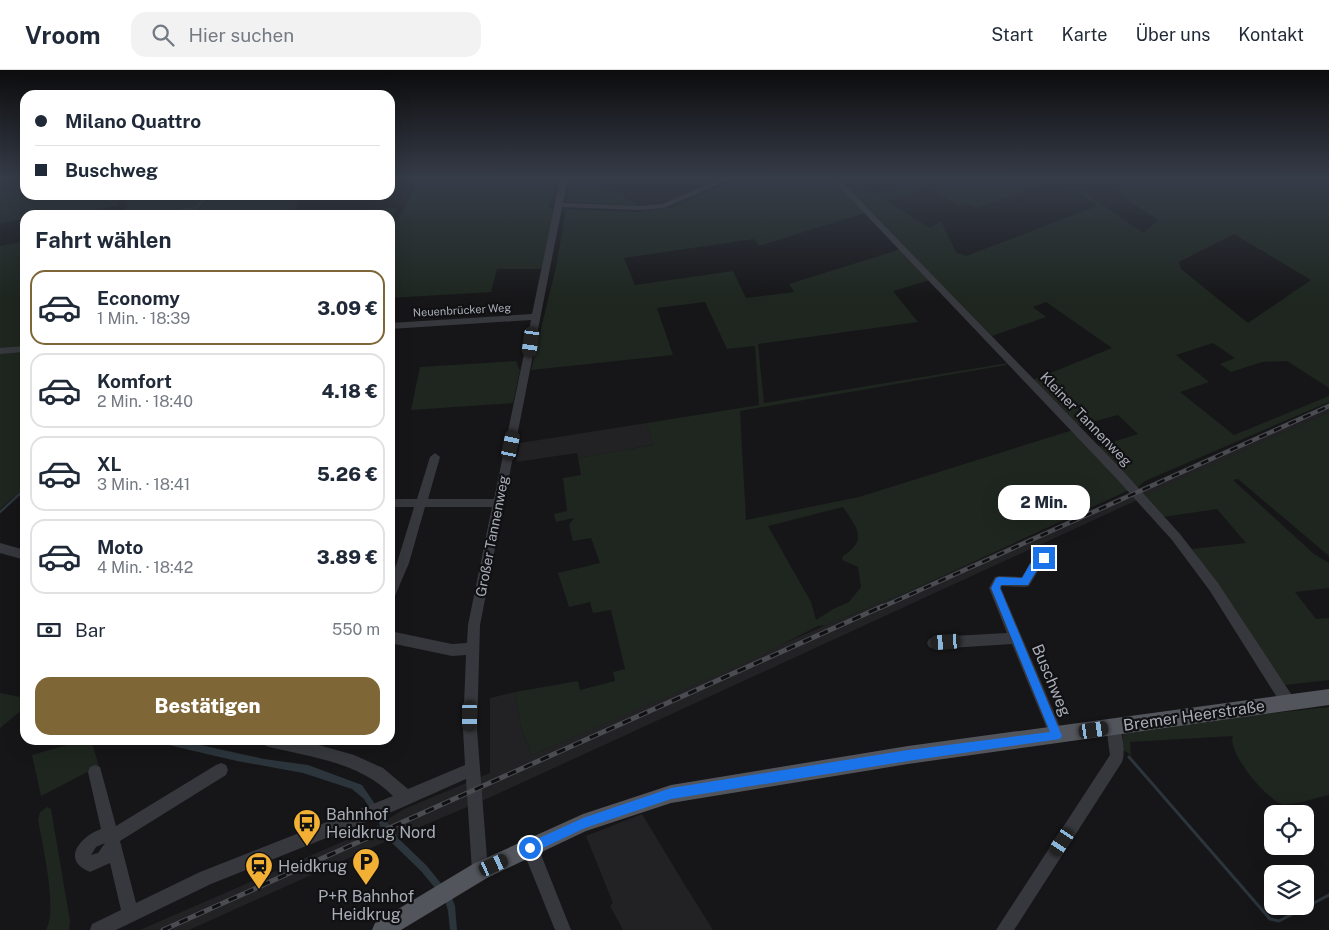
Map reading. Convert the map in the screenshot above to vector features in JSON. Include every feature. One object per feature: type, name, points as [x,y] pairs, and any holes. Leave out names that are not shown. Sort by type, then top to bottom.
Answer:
[{"type":"main road","name":"Bremer Heerstraße","points":[[382,930],[480,871],[583,823],[671,794],[908,755],[1057,736],[1329,697]]},
{"type":"street","name":"Großer Tannenweg","points":[[480,871],[472,769],[470,703],[474,625],[555,219]]},
{"type":"street","name":"Kleiner Tannenweg","points":[[874,219],[1119,474],[1176,537],[1214,587],[1288,702]]},
{"type":"street","name":"Neuenbrücker Weg","points":[[395,326],[536,317]]},
{"type":"street","points":[[0,351],[20,349]]},
{"type":"street","points":[[395,582],[403,563],[435,457]]},
{"type":"street","points":[[395,503],[498,502]]},
{"type":"street","points":[[0,548],[20,554]]},
{"type":"street","name":"Buschweg","points":[[1044,558],[1034,567],[1025,582],[999,581],[995,588],[1057,736]]},
{"type":"street","points":[[395,638],[452,650],[472,649]]},
{"type":"street","name":"Buschweg","points":[[934,643],[1015,638]]},
{"type":"street","points":[[1004,930],[1117,757],[1113,727]]},
{"type":"street","points":[[291,745],[364,766],[379,774],[400,800]]},
{"type":"street","points":[[98,930],[206,878],[365,815],[472,769]]},
{"type":"street","points":[[111,840],[221,770]]},
{"type":"street","points":[[95,772],[130,914]]},
{"type":"street","points":[[530,848],[563,930]]},
{"type":"shaded area","points":[[0,219],[20,219],[20,219],[0,224]]},
{"type":"shaded area","points":[[399,219],[553,219],[541,269],[497,269],[491,292],[395,298],[395,227]]},
{"type":"shaded area","points":[[564,219],[845,219],[759,246],[754,239],[624,258],[635,285],[733,271],[746,298],[794,292],[789,284],[901,249],[930,280],[893,291],[918,322],[758,344],[764,403],[1008,363],[1006,365],[740,411],[746,520],[859,497],[1073,430],[1129,490],[910,591],[826,625],[818,626],[753,659],[532,755],[521,728],[515,692],[578,681],[580,690],[615,681],[613,672],[625,669],[611,610],[593,613],[590,602],[569,607],[558,573],[600,563],[591,538],[573,541],[569,525],[574,518],[556,522],[554,514],[567,511],[563,478],[581,475],[578,458],[653,445],[647,423],[759,405],[755,346],[727,349],[705,302],[657,308],[673,355],[531,370],[556,267]],"holes":[[[843,507],[858,533],[856,544],[843,556],[842,560],[858,567],[861,587],[849,602],[833,609],[816,620],[811,602],[768,526]]]},
{"type":"shaded area","points":[[877,219],[916,219],[930,228],[941,221],[956,252],[966,256],[1063,219],[1123,219],[1143,233],[1158,220],[1157,219],[1329,219],[1329,388],[1287,361],[1262,362],[1231,372],[1220,364],[1235,358],[1213,343],[1176,355],[1209,382],[1180,392],[1234,435],[1329,396],[1329,402],[1145,481],[1136,489],[1097,447],[1138,434],[1118,415],[1077,426],[1033,380],[1112,348],[1046,302],[1033,307],[1046,317],[992,336]],"holes":[[[1234,234],[1311,280],[1248,323],[1181,269],[1179,262]]]},
{"type":"shaded area","points":[[20,242],[20,348],[0,350],[0,246]]},
{"type":"shaded area","points":[[20,352],[20,491],[0,509],[0,353]]},
{"type":"shaded area","points":[[516,361],[520,371],[513,403],[411,410],[420,367]]},
{"type":"shaded area","points":[[1329,403],[1329,412],[493,796],[380,844],[189,930],[140,930],[374,828],[404,809],[490,773],[490,698],[515,692],[521,728],[532,755],[826,625],[910,591]]},
{"type":"shaded area","points":[[1329,412],[1329,556],[1238,479],[1233,480],[1314,554],[1329,563],[1329,588],[1295,592],[1316,619],[1329,618],[1329,680],[1285,685],[1192,549],[1246,543],[1217,509],[1163,517],[1143,496]]},
{"type":"shaded area","points":[[647,423],[653,445],[578,458],[577,453],[516,462],[520,443]]},
{"type":"shaded area","points":[[0,693],[20,697],[20,711],[0,728]]},
{"type":"shaded area","points":[[1329,707],[1329,795],[1300,802],[1283,804],[1268,795],[1242,764],[1236,753],[1233,736],[1130,742],[1131,755],[1123,750],[1123,730]]},
{"type":"shaded area","points":[[67,745],[93,745],[99,766],[41,796],[32,755]]},
{"type":"shaded area","points":[[168,745],[201,745],[264,759],[308,765],[362,785],[398,838],[427,866],[451,896],[455,906],[457,930],[450,930],[445,900],[421,871],[390,841],[364,799],[352,789],[303,773],[237,761]]},
{"type":"shaded area","points":[[47,807],[51,809],[70,921],[69,930],[46,930],[49,920],[50,892],[38,819],[40,812]]},
{"type":"shaded area","points":[[642,814],[713,930],[623,930],[610,906],[613,903],[586,836]]},
{"type":"waterway","points":[[0,512],[20,494]]},
{"type":"waterway","points":[[1129,757],[1270,919],[1279,921],[1329,895]]},
{"type":"railway","points":[[880,608],[1329,406]]},
{"type":"railway","points":[[163,930],[883,606]]},
{"type":"place","name":"Bahnhof Heidkrug Nord","points":[[307,847]]},
{"type":"place","name":"P+R Bahnhof Heidkrug","points":[[366,886]]},
{"type":"place","name":"Heidkrug","points":[[259,890]]},
{"type":"route","points":[[530,848],[583,823],[671,794],[908,755],[1057,736],[995,588],[999,581],[1025,582],[1034,567],[1044,558]]}]
